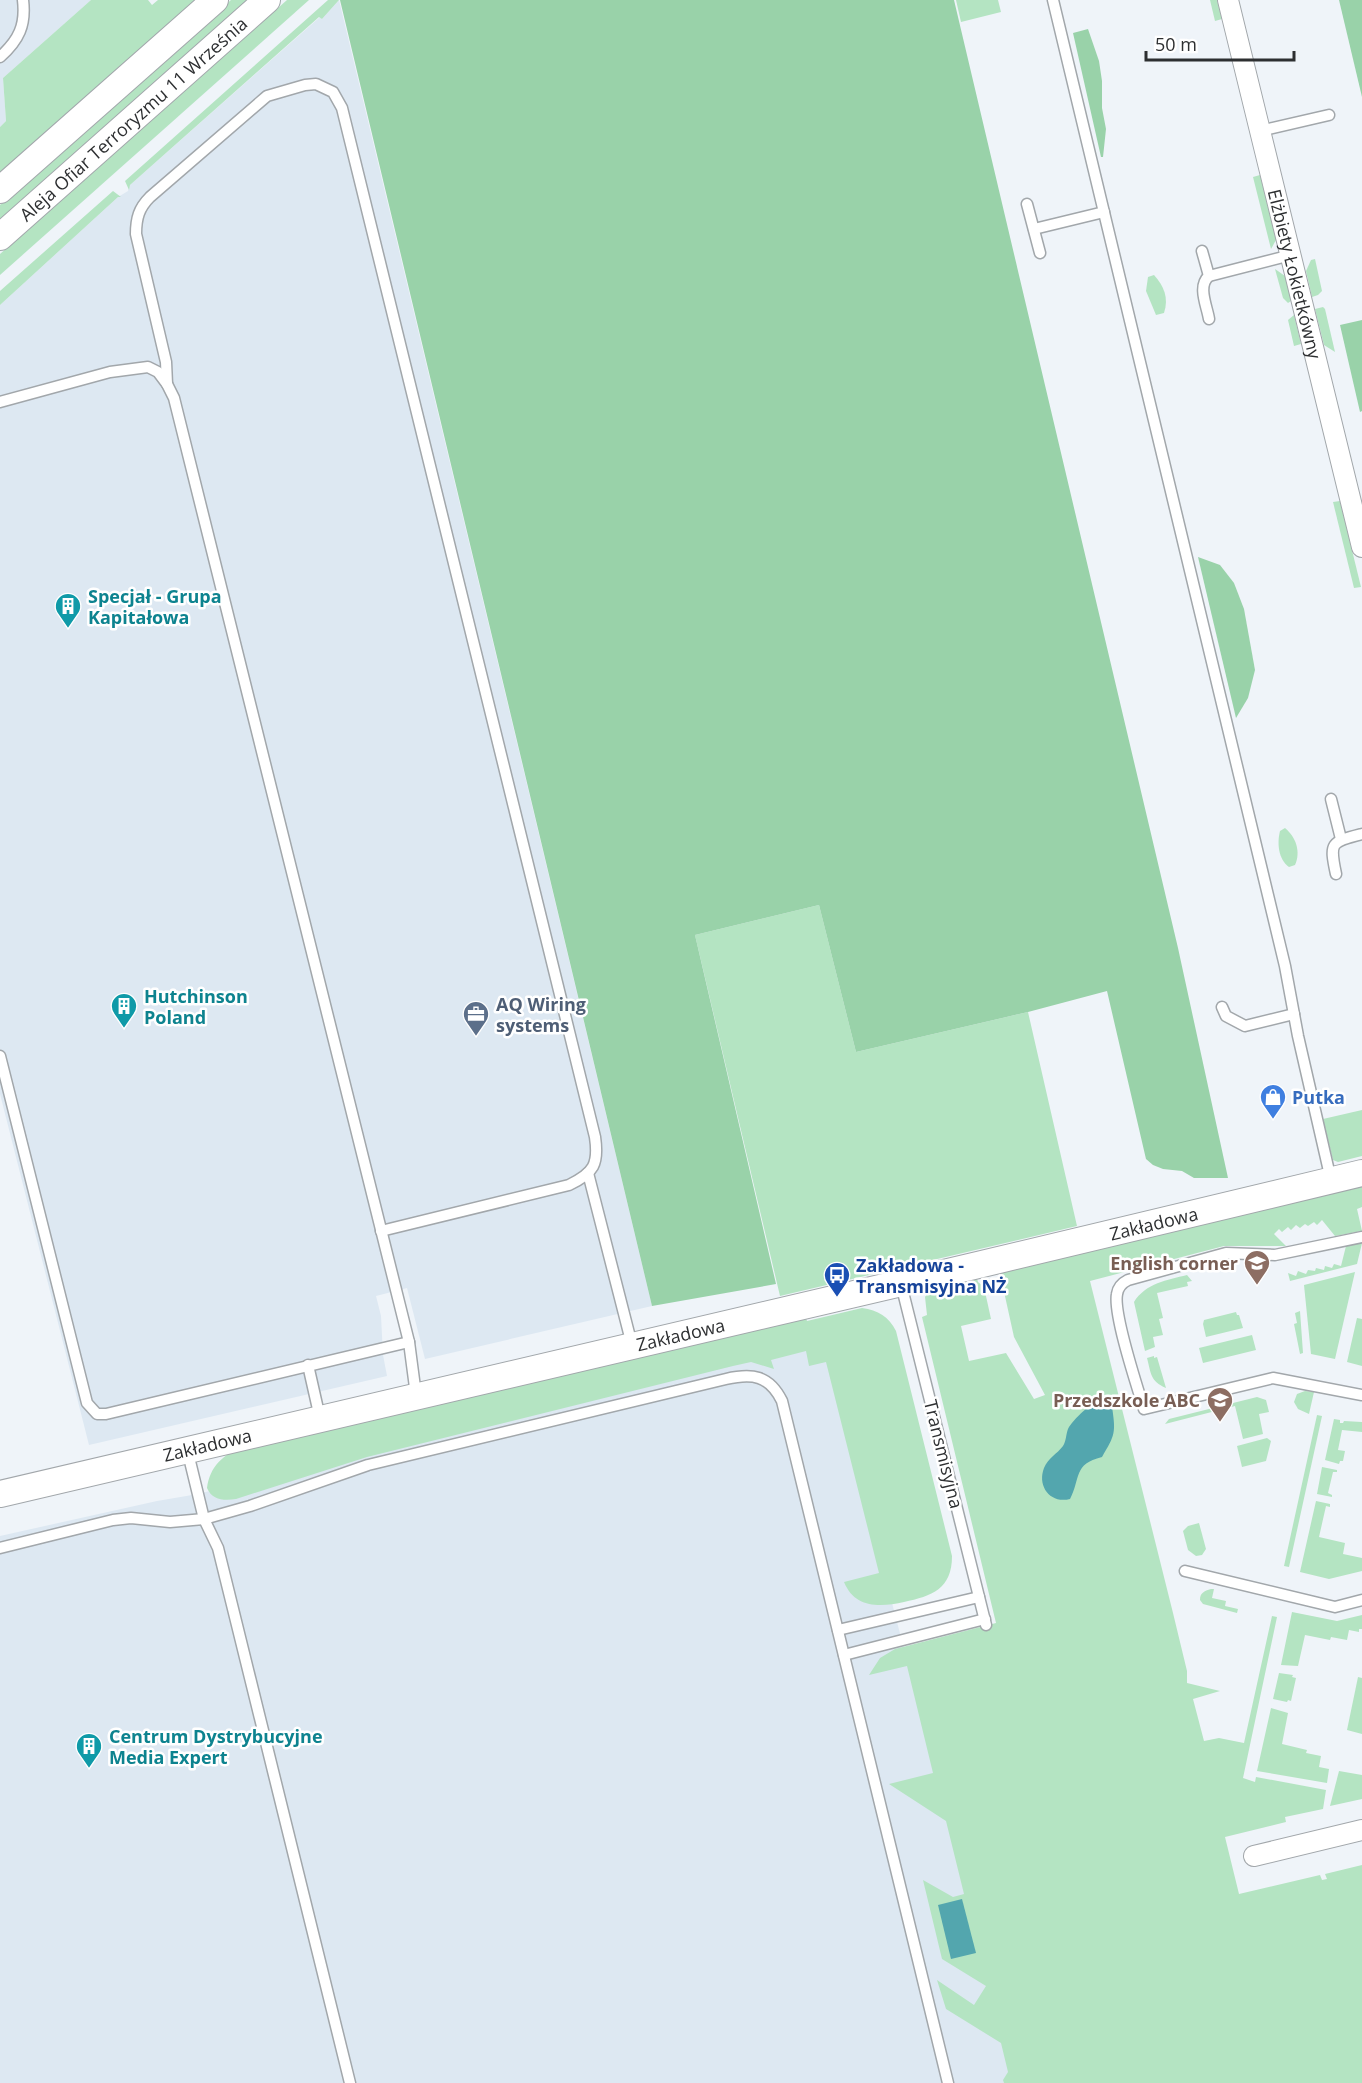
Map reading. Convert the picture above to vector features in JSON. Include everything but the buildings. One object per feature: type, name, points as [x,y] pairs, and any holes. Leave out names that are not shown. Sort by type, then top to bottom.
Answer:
[{"type":"street","name":"Aleja Ofiar Terroryzmu 11 Września","points":[[0,190],[215,0]]},
{"type":"street","name":"Aleja Ofiar Terroryzmu 11 Września","points":[[0,237],[267,0]]},
{"type":"street","name":"Elżbiety Łokietkówny","points":[[1228,0],[1362,546]]},
{"type":"street","name":"Zakładowa","points":[[0,1494],[1362,1173]]},
{"type":"street","points":[[1254,1856],[1362,1830]]},
{"type":"lane","points":[[0,57],[12,46],[25,18],[23,0]]},
{"type":"lane","points":[[1053,0],[1285,966],[1331,1180]]},
{"type":"lane","points":[[167,384],[166,362],[136,234],[138,213],[150,197],[267,96],[305,85],[316,84],[326,87],[333,92],[342,108],[595,1137],[597,1153],[595,1164],[588,1173],[569,1185],[381,1231]]},
{"type":"lane","points":[[1260,131],[1329,115]]},
{"type":"lane","points":[[1027,204],[1040,253]]},
{"type":"lane","points":[[1034,229],[1104,212]]},
{"type":"lane","points":[[1202,251],[1209,276]]},
{"type":"lane","points":[[1209,319],[1202,286],[1204,280],[1209,276],[1291,255]]},
{"type":"lane","points":[[0,402],[110,372],[148,367],[158,372],[174,398],[409,1342],[416,1395]]},
{"type":"lane","points":[[1331,799],[1341,839]]},
{"type":"lane","points":[[1336,874],[1331,851],[1333,845],[1341,839],[1362,834]]},
{"type":"lane","points":[[1222,1007],[1226,1016],[1245,1026],[1294,1014]]},
{"type":"lane","points":[[0,1056],[87,1403],[97,1414],[106,1414],[409,1342]]},
{"type":"lane","points":[[588,1173],[632,1345]]},
{"type":"lane","points":[[1362,1237],[1275,1255],[1226,1253],[1128,1280],[1120,1286],[1116,1300],[1125,1343],[1144,1409],[1273,1378],[1362,1395]]},
{"type":"lane","name":"Transmisyjna","points":[[844,1655],[985,1622],[901,1283]]},
{"type":"lane","points":[[308,1365],[320,1418]]},
{"type":"lane","points":[[0,1548],[113,1520],[131,1518],[170,1522],[204,1519],[250,1506],[284,1492],[368,1465],[726,1379],[741,1376],[763,1378],[776,1389],[782,1401],[948,2083]]},
{"type":"lane","points":[[187,1449],[204,1519],[218,1548],[350,2083]]},
{"type":"lane","points":[[1185,1571],[1335,1607],[1362,1600]]},
{"type":"lane","points":[[838,1630],[979,1597]]},
{"type":"shaded area","points":[[0,0],[91,0],[3,78],[6,121],[0,127]]},
{"type":"shaded area","points":[[339,0],[652,1306],[425,1359],[407,1288],[376,1296],[381,1316],[383,1355],[387,1376],[89,1445],[0,1094],[0,305],[118,197],[128,191],[130,185],[320,17],[322,19]]},
{"type":"shaded area","points":[[804,1341],[826,1353],[1006,2035],[1010,2083],[0,2083],[0,1536],[198,1494]]},
{"type":"green space","points":[[91,0],[148,0],[152,5],[158,0],[195,0],[0,173],[0,127],[6,121],[3,78]]},
{"type":"green space","points":[[231,0],[251,0],[0,223],[0,205]]},
{"type":"green space","points":[[287,0],[309,0],[0,275],[0,254]]},
{"type":"green space","points":[[328,0],[339,0],[322,19],[319,17],[130,185],[129,190],[125,181]]},
{"type":"green space","points":[[340,0],[954,0],[1178,948],[1228,1178],[1194,1178],[1182,1171],[1163,1169],[1146,1159],[1107,991],[856,1052],[819,905],[695,935],[776,1284],[652,1306]]},
{"type":"green space","points":[[956,0],[998,0],[1001,12],[961,22]]},
{"type":"green space","points":[[1210,0],[1217,0],[1222,19],[1215,21]]},
{"type":"green space","points":[[1339,0],[1362,0],[1362,97]]},
{"type":"green space","points":[[1088,29],[1099,61],[1102,81],[1102,108],[1106,129],[1103,157],[1101,157],[1073,33]]},
{"type":"green space","points":[[1260,175],[1276,240],[1271,249],[1253,177]]},
{"type":"green space","points":[[113,191],[121,197],[118,197],[0,305],[0,291]]},
{"type":"green space","points":[[1315,259],[1322,291],[1312,297],[1306,271],[1311,260]]},
{"type":"green space","points":[[1275,269],[1285,276],[1291,301],[1288,303],[1283,298]]},
{"type":"green space","points":[[1154,275],[1166,297],[1164,313],[1156,315],[1146,291],[1148,277]]},
{"type":"green space","points":[[1323,307],[1335,352],[1324,345],[1315,309]]},
{"type":"green space","points":[[1294,315],[1301,344],[1294,346],[1288,320]]},
{"type":"green space","points":[[1362,320],[1362,411],[1360,412],[1340,325]]},
{"type":"green space","points":[[1340,501],[1361,587],[1354,588],[1333,502]]},
{"type":"green space","points":[[1198,557],[1220,565],[1234,583],[1244,609],[1255,670],[1248,698],[1236,718]]},
{"type":"green space","points":[[1285,828],[1295,840],[1298,855],[1295,865],[1289,867],[1283,860],[1279,846],[1280,831]]},
{"type":"green space","points":[[819,905],[856,1052],[1028,1012],[1077,1226],[780,1296],[695,935]]},
{"type":"green space","points":[[1362,1110],[1362,1156],[1338,1162],[1333,1160],[1323,1119]]},
{"type":"green space","points":[[1362,1182],[1362,1207],[1357,1209],[1362,1231],[1335,1236],[1322,1220],[1317,1225],[1314,1222],[1300,1228],[1296,1225],[1291,1230],[1288,1227],[1282,1232],[1279,1229],[1274,1234],[1286,1246],[1224,1246],[1090,1281],[1187,1671],[1187,1683],[1220,1691],[1193,1699],[1204,1741],[1219,1738],[1244,1743],[1272,1616],[1277,1617],[1243,1778],[1255,1782],[1256,1777],[1326,1790],[1323,1809],[1285,1817],[1286,1822],[1225,1837],[1239,1894],[1320,1875],[1322,1880],[1327,1879],[1325,1874],[1362,1865],[1362,2083],[1004,2083],[1003,2080],[1008,2072],[1001,2043],[946,2009],[937,1980],[974,2005],[986,1986],[942,1959],[923,1880],[953,1897],[964,1894],[946,1821],[889,1784],[933,1773],[907,1666],[869,1675],[880,1658],[895,1649],[996,1623],[922,1317],[927,1315],[925,1297],[928,1292],[976,1275],[978,1282],[984,1287],[991,1319],[961,1326],[969,1361],[1006,1353],[1034,1399],[1045,1395],[1014,1337],[999,1269]]},
{"type":"green space","points":[[1362,1243],[1357,1264],[1290,1281],[1288,1273],[1296,1276],[1298,1271],[1306,1274],[1308,1270],[1315,1271],[1316,1268],[1324,1270],[1325,1266],[1332,1268],[1334,1264],[1341,1266],[1346,1246]]},
{"type":"green space","points":[[1355,1272],[1335,1359],[1311,1354],[1304,1285]]},
{"type":"green space","points":[[1187,1275],[1192,1281],[1187,1282],[1188,1286],[1157,1293],[1163,1318],[1159,1319],[1163,1335],[1153,1337],[1155,1347],[1145,1351],[1134,1302],[1151,1286]]},
{"type":"green space","points":[[862,1308],[882,1315],[896,1331],[952,1556],[951,1567],[944,1583],[931,1594],[914,1600],[886,1605],[862,1602],[849,1591],[844,1582],[879,1573],[826,1362],[809,1366],[806,1351],[771,1360],[774,1369],[751,1362],[733,1366],[367,1457],[236,1499],[219,1499],[207,1488],[211,1473],[218,1462],[242,1447],[805,1315],[807,1321]]},
{"type":"green space","points":[[1300,1311],[1303,1353],[1300,1354],[1294,1324],[1297,1323],[1295,1313]]},
{"type":"green space","points":[[1236,1312],[1243,1328],[1206,1337],[1204,1320]]},
{"type":"green space","points":[[1357,1318],[1362,1319],[1362,1366],[1347,1362]]},
{"type":"green space","points":[[1252,1335],[1256,1350],[1203,1363],[1199,1348]]},
{"type":"green space","points":[[1154,1356],[1154,1358],[1157,1357],[1166,1388],[1154,1379],[1151,1372],[1147,1358]]},
{"type":"green space","points":[[1305,1391],[1314,1392],[1309,1414],[1298,1409],[1294,1402],[1297,1394]]},
{"type":"green space","points":[[1257,1397],[1266,1400],[1269,1412],[1259,1414],[1263,1434],[1243,1439],[1235,1406],[1165,1424],[1169,1419]]},
{"type":"green space","points":[[1317,1415],[1322,1416],[1289,1567],[1284,1566]]},
{"type":"green space","points":[[1334,1419],[1340,1420],[1340,1423],[1344,1421],[1362,1422],[1362,1432],[1342,1430],[1338,1450],[1345,1451],[1343,1461],[1339,1464],[1325,1460]]},
{"type":"green space","points":[[1267,1438],[1271,1441],[1266,1461],[1242,1467],[1237,1446]]},
{"type":"green space","points":[[1322,1467],[1337,1470],[1333,1472],[1328,1493],[1332,1497],[1317,1494]]},
{"type":"green space","points":[[1316,1501],[1330,1504],[1330,1507],[1326,1506],[1319,1537],[1345,1543],[1343,1554],[1362,1558],[1362,1571],[1329,1579],[1300,1572]]},
{"type":"green space","points":[[1199,1523],[1206,1549],[1202,1555],[1196,1556],[1188,1550],[1183,1531],[1188,1526]]},
{"type":"green space","points":[[1214,1589],[1212,1598],[1226,1601],[1225,1606],[1238,1609],[1237,1613],[1203,1604],[1200,1600],[1201,1596]]},
{"type":"green space","points":[[1292,1612],[1337,1621],[1362,1615],[1362,1629],[1359,1629],[1359,1632],[1349,1630],[1347,1640],[1331,1637],[1330,1640],[1305,1635],[1298,1666],[1281,1665]]},
{"type":"green space","points":[[1279,1673],[1293,1675],[1292,1677],[1296,1678],[1291,1701],[1273,1699]]},
{"type":"green space","points":[[1358,1677],[1362,1678],[1362,1734],[1347,1730]]},
{"type":"green space","points":[[1271,1708],[1288,1713],[1282,1744],[1321,1756],[1319,1767],[1329,1769],[1327,1783],[1257,1771]]},
{"type":"green space","points":[[1339,1771],[1362,1775],[1362,1799],[1330,1806]]},
{"type":"water","points":[[1103,1399],[1112,1407],[1114,1428],[1110,1444],[1102,1457],[1082,1468],[1070,1499],[1057,1499],[1051,1496],[1044,1487],[1042,1475],[1044,1468],[1063,1446],[1068,1429],[1074,1420]]},
{"type":"water","points":[[962,1899],[976,1953],[951,1959],[938,1905]]},
{"type":"place","name":"Specjał - Grupa Kapitałowa","points":[[68,629]]},
{"type":"place","name":"Hutchinson Poland","points":[[124,1029]]},
{"type":"place","name":"AQ Wiring systems","points":[[476,1037]]},
{"type":"place","name":"Putka","points":[[1273,1120]]},
{"type":"place","name":"English corner","points":[[1257,1286]]},
{"type":"place","name":"Zakładowa - Transmisyjna NŻ","points":[[837,1298]]},
{"type":"place","name":"Przedszkole ABC","points":[[1220,1423]]},
{"type":"place","name":"Centrum Dystrybucyjne Media Expert","points":[[89,1769]]}]
